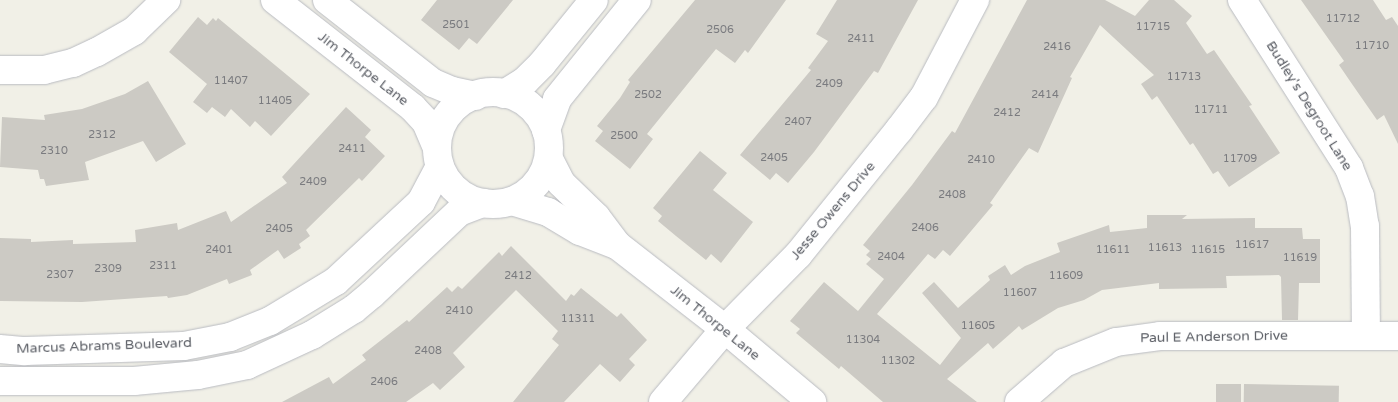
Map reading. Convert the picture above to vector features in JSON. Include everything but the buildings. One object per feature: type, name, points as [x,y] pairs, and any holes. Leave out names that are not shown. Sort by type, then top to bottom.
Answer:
[{"type":"street","points":[[0,70],[44,70],[73,63],[134,31],[166,0]]},
{"type":"street","name":"Jim Thorpe Lane","points":[[275,0],[413,108],[426,122],[439,157]]},
{"type":"street","points":[[327,0],[433,83],[452,91],[475,96]]},
{"type":"street","points":[[504,94],[525,81],[542,64],[594,0]]},
{"type":"street","points":[[546,130],[558,99],[637,0]]},
{"type":"street","name":"Jesse Owens Drive","points":[[663,402],[724,329],[798,255],[899,130],[924,97],[975,0]]},
{"type":"street","name":"Budley's Degroot Lane","points":[[1242,0],[1349,168],[1360,196],[1365,226],[1366,336]]},
{"type":"street","points":[[0,381],[134,381],[198,375],[247,365],[312,335],[354,309],[372,294],[459,212],[483,204],[502,204],[512,201],[521,197],[536,185],[548,159],[549,140],[546,130],[530,106],[504,94],[485,93],[475,96],[458,105],[445,120],[439,157],[444,176],[465,196],[483,204]]},
{"type":"street","name":"Marcus Abrams Boulevard","points":[[0,348],[25,351],[184,346],[230,337],[270,320],[336,281],[421,202],[439,157]]},
{"type":"street","name":"Jim Thorpe Lane","points":[[548,159],[561,183],[596,217],[617,245],[724,329],[812,402]]},
{"type":"street","name":"Jim Thorpe Lane","points":[[512,201],[548,212],[580,231],[617,245]]},
{"type":"street","name":"Paul E Anderson Drive","points":[[1019,402],[1064,363],[1116,342],[1160,336],[1398,336]]}]
